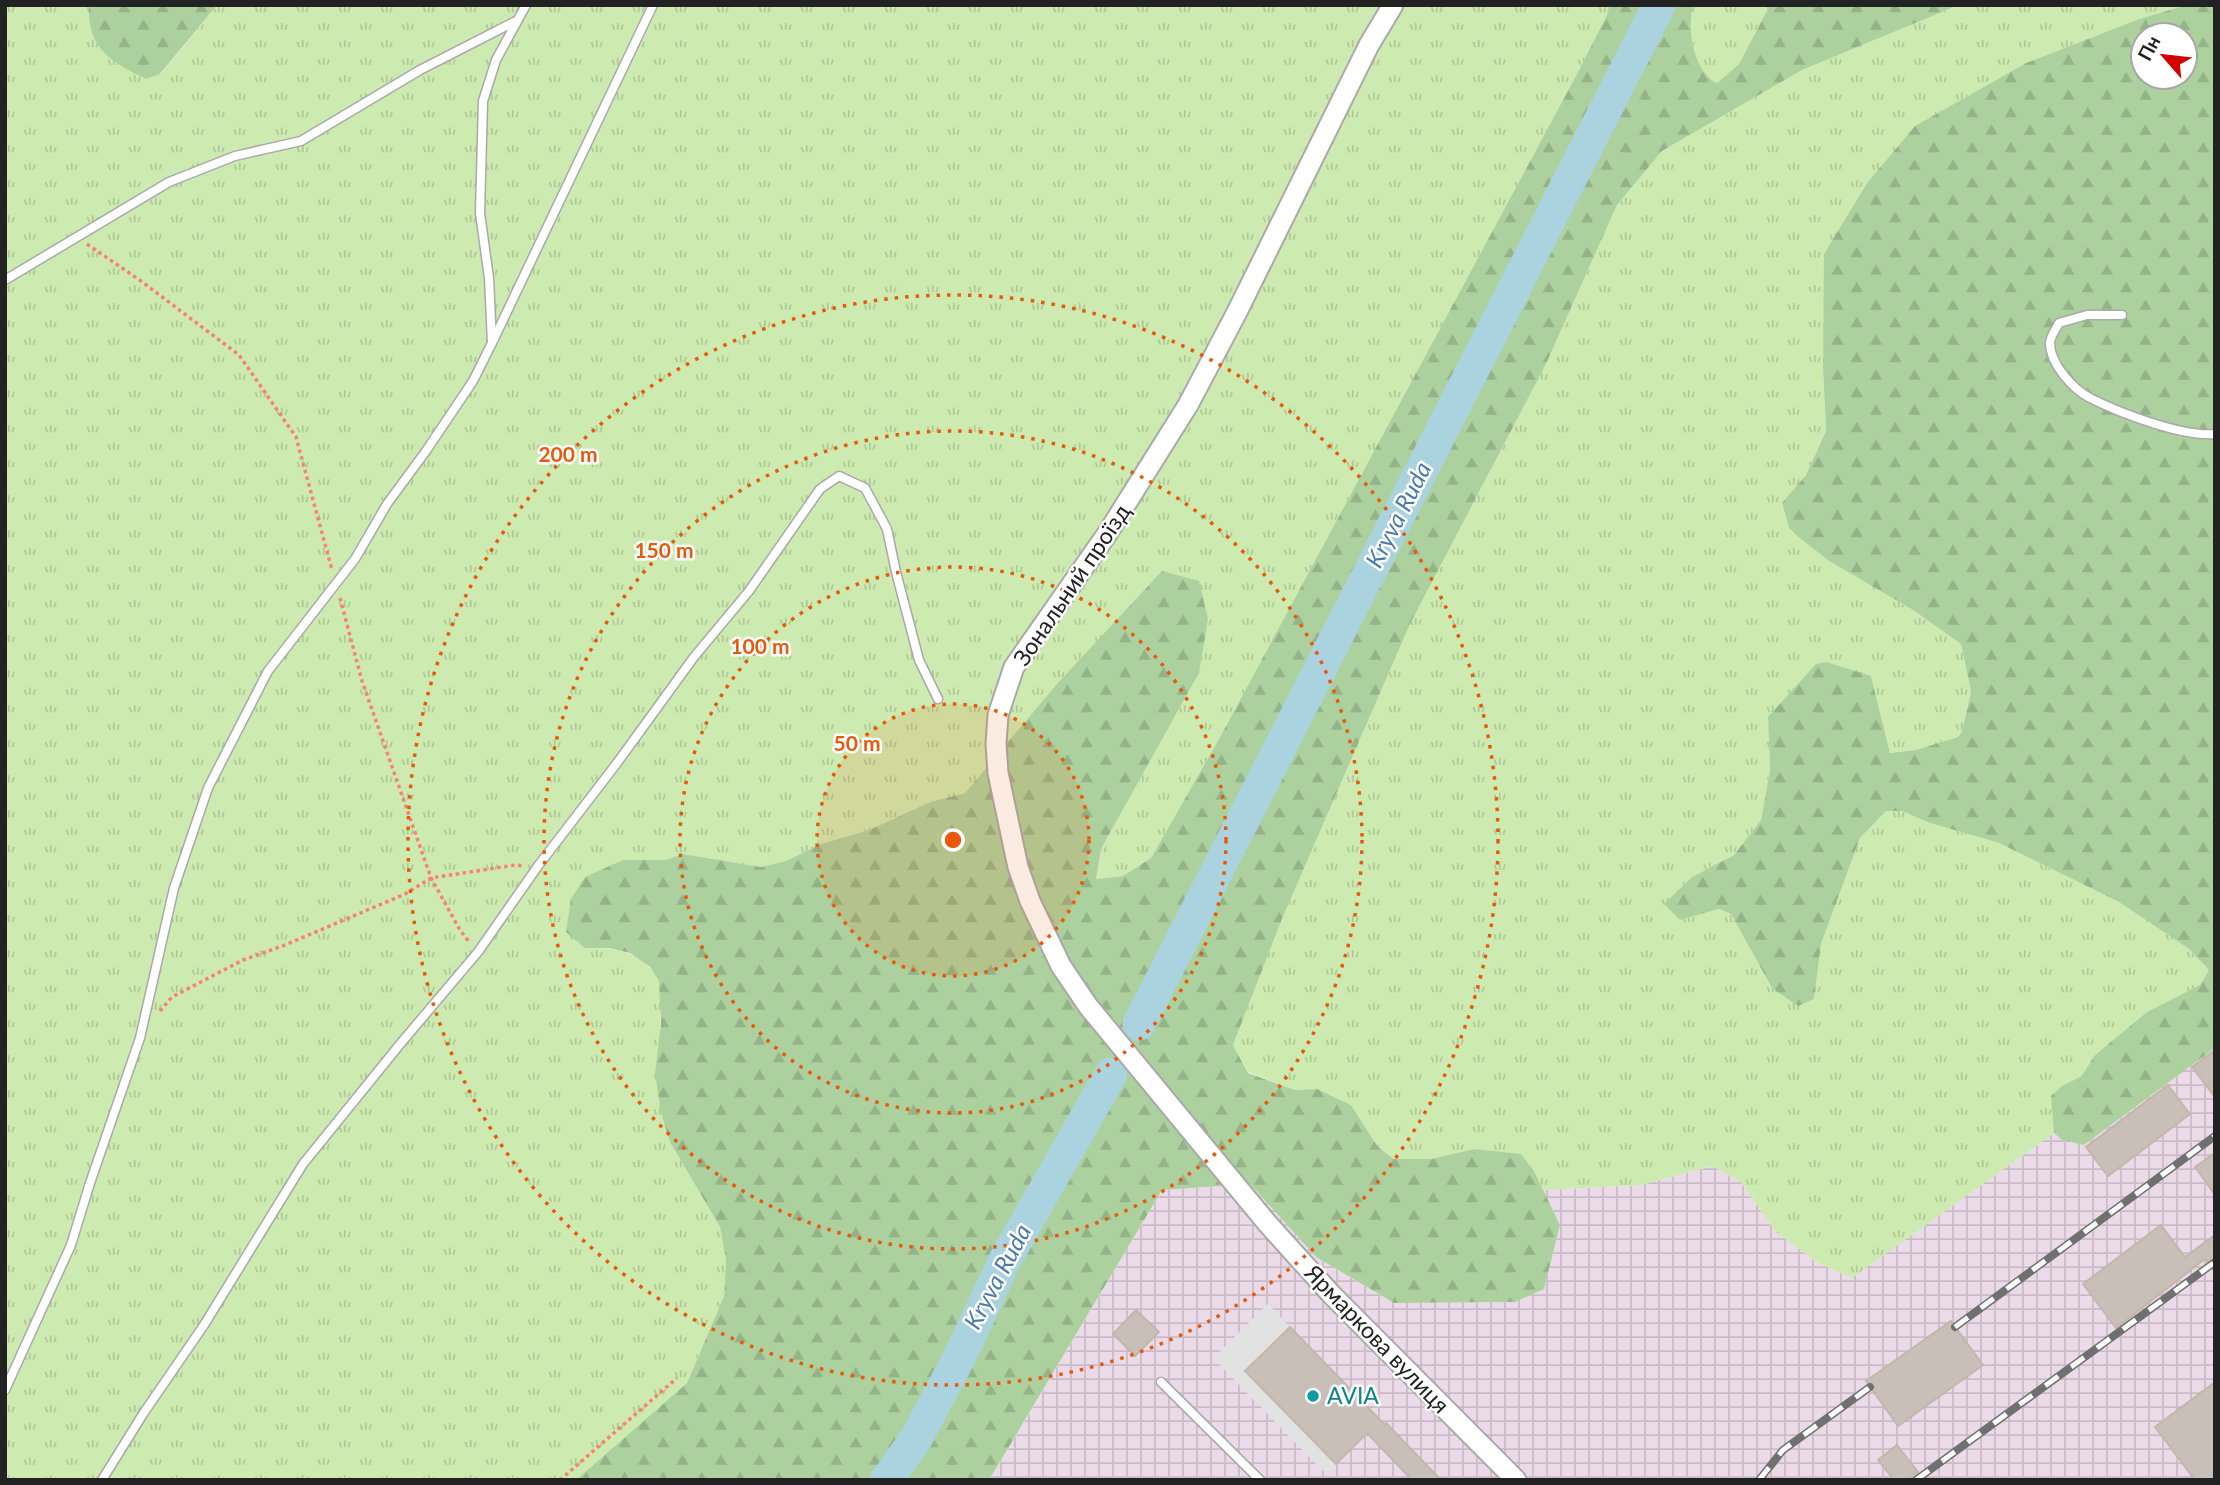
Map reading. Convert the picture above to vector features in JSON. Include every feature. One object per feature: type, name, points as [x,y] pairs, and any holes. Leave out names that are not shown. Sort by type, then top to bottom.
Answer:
[{"type":"street","name":"Зональний проїзд","points":[[1243,1195],[1088,1006],[1060,966],[1017,867],[1004,806],[996,744],[998,715],[1020,658],[1107,534],[1188,405],[1369,45],[1393,5]]},
{"type":"street","name":"Ярмаркова вулиця","points":[[1243,1195],[1331,1294],[1516,1480]]},
{"type":"lane","points":[[492,343],[489,278],[480,213],[482,101],[496,60],[526,5]]},
{"type":"lane","points":[[5,1390],[71,1245],[140,1038],[174,888],[208,788],[268,671],[355,559],[387,504],[473,381],[653,5]]},
{"type":"lane","points":[[5,280],[169,183],[234,156],[301,141],[420,70],[516,21]]},
{"type":"lane","points":[[2122,316],[2087,314],[2059,323],[2050,341],[2056,368],[2088,397],[2144,420],[2200,435],[2215,434]]},
{"type":"lane","points":[[102,1480],[143,1413],[204,1325],[303,1164],[478,952],[538,866],[694,657],[749,591],[820,489],[839,476],[865,488],[887,529],[919,660],[938,699]]},
{"type":"lane","points":[[1161,1382],[1260,1480]]},
{"type":"path","points":[[77,237],[141,281],[239,355],[296,437],[362,681],[431,877],[460,930],[478,952]]},
{"type":"path","points":[[140,1038],[172,997],[243,960],[405,894],[431,877],[515,865],[538,866]]},
{"type":"path","points":[[560,1480],[677,1378]]},
{"type":"shaded area","points":[[2215,1048],[2215,1480],[991,1478],[1162,1190],[1250,1184],[1316,1257],[1394,1303],[1515,1302],[1544,1289],[1560,1225],[1543,1190],[1641,1185],[1712,1166],[1740,1181],[1776,1232],[1818,1263],[1852,1277],[2054,1133],[2062,1140],[2084,1145]]},
{"type":"shaded area","points":[[1268,1304],[1290,1327],[1246,1371],[1336,1464],[1326,1474],[1213,1358]]},
{"type":"green space","points":[[5,5],[93,5],[89,9],[161,74],[217,5],[1612,5],[1219,739],[1151,858],[1123,876],[1096,879],[1101,849],[1199,673],[1056,685],[965,793],[930,802],[869,830],[821,844],[786,861],[761,867],[683,854],[666,860],[623,860],[585,948],[628,953],[645,963],[660,981],[661,1113],[670,1142],[720,1227],[726,1260],[724,1296],[687,1383],[576,1480],[5,1480]]},
{"type":"green space","points":[[93,5],[217,5],[160,74],[146,79],[104,53],[93,34],[90,22],[89,8]]},
{"type":"green space","points":[[1612,5],[1693,5],[1691,26],[1697,59],[1702,69],[1717,83],[1739,64],[1770,5],[1959,5],[1802,70],[1662,151],[1617,205],[1546,364],[1410,624],[1282,919],[1233,1045],[1248,1073],[1295,1090],[1317,1089],[1351,1105],[1378,1147],[1394,1159],[1431,1159],[1474,1149],[1521,1154],[1534,1171],[1560,1225],[1544,1289],[1515,1302],[1394,1303],[1316,1257],[1250,1184],[1162,1190],[991,1477],[993,1480],[576,1480],[687,1383],[724,1296],[726,1260],[720,1227],[670,1142],[661,1113],[655,1073],[661,1024],[659,981],[650,967],[630,953],[609,948],[585,948],[566,932],[571,899],[585,877],[623,860],[666,860],[683,854],[761,867],[786,861],[821,844],[869,830],[930,802],[965,793],[1056,685],[1162,571],[1199,581],[1208,619],[1199,673],[1101,849],[1096,879],[1123,876],[1151,858],[1219,739]]},
{"type":"green space","points":[[1693,5],[1770,5],[1739,64],[1717,83],[1702,69],[1697,59],[1691,26]]},
{"type":"green space","points":[[1959,5],[2187,5],[2129,21],[2026,63],[1915,126],[1867,183],[1825,253],[1823,367],[1826,431],[1806,475],[1782,504],[1789,528],[1829,561],[1913,610],[1961,644],[1971,691],[1962,732],[1958,737],[1916,750],[1890,753],[1871,676],[1768,717],[1770,770],[1761,820],[1734,855],[1692,877],[1680,920],[1719,909],[1731,914],[1772,988],[1814,998],[1821,944],[1860,838],[1886,810],[1902,811],[1930,823],[1999,843],[2119,902],[2189,949],[2209,970],[2200,985],[2147,1013],[2094,1056],[2082,1077],[2062,1086],[2052,1096],[2054,1133],[1852,1278],[1818,1263],[1776,1232],[1740,1181],[1712,1166],[1641,1185],[1543,1190],[1534,1171],[1474,1149],[1431,1159],[1394,1159],[1378,1147],[1351,1105],[1317,1089],[1295,1090],[1248,1072],[1233,1045],[1282,919],[1410,624],[1546,364],[1617,205],[1662,151],[1802,70]]},
{"type":"green space","points":[[2187,5],[2215,5],[2215,1048],[2084,1145],[2062,1140],[2054,1133],[2051,1096],[2062,1086],[2082,1076],[2094,1056],[2147,1012],[2200,985],[2209,970],[2189,949],[2119,902],[1999,843],[1930,823],[1902,811],[1886,811],[1860,838],[1821,944],[1814,999],[1798,1006],[1772,988],[1731,914],[1719,909],[1680,920],[1664,904],[1692,877],[1734,855],[1761,820],[1770,770],[1768,717],[1816,664],[1826,662],[1871,676],[1890,753],[1916,750],[1958,737],[1962,732],[1971,691],[1961,644],[1913,610],[1829,561],[1789,528],[1782,503],[1806,475],[1826,431],[1823,367],[1824,254],[1867,183],[1915,126],[2026,63],[2129,23],[2129,91],[2199,91],[2199,21],[2134,21]]},
{"type":"building","points":[[2215,1050],[2215,1097],[2192,1067]]},
{"type":"building","points":[[2168,1085],[2190,1114],[2108,1176],[2086,1147]]},
{"type":"building","points":[[2215,1153],[2215,1195],[2195,1167]]},
{"type":"building","points":[[2161,1225],[2185,1257],[2215,1235],[2215,1272],[2205,1259],[2116,1328],[2083,1284]]},
{"type":"building","points":[[1136,1310],[1159,1332],[1135,1356],[1113,1334]]},
{"type":"building","points":[[1951,1321],[1983,1365],[1898,1426],[1866,1381]]},
{"type":"building","name":"AVIA","points":[[1290,1327],[1441,1480],[1412,1480],[1367,1433],[1336,1464],[1245,1371]]},
{"type":"building","points":[[2215,1382],[2215,1480],[2195,1480],[2155,1427]]},
{"type":"building","points":[[1897,1445],[1918,1472],[1907,1480],[1894,1480],[1878,1460]]},
{"type":"waterway","name":"Kryva Ruda","points":[[1139,1024],[1659,5]]},
{"type":"waterway","name":"Kryva Ruda","points":[[887,1480],[917,1437],[958,1360],[1006,1258],[1111,1074]]},
{"type":"railway","points":[[1955,1327],[2215,1136]]},
{"type":"railway","points":[[1916,1480],[2215,1262]]},
{"type":"railway","points":[[1759,1480],[1783,1450],[1870,1387]]},
{"type":"place","name":"AVIA","points":[[1313,1396]]}]
